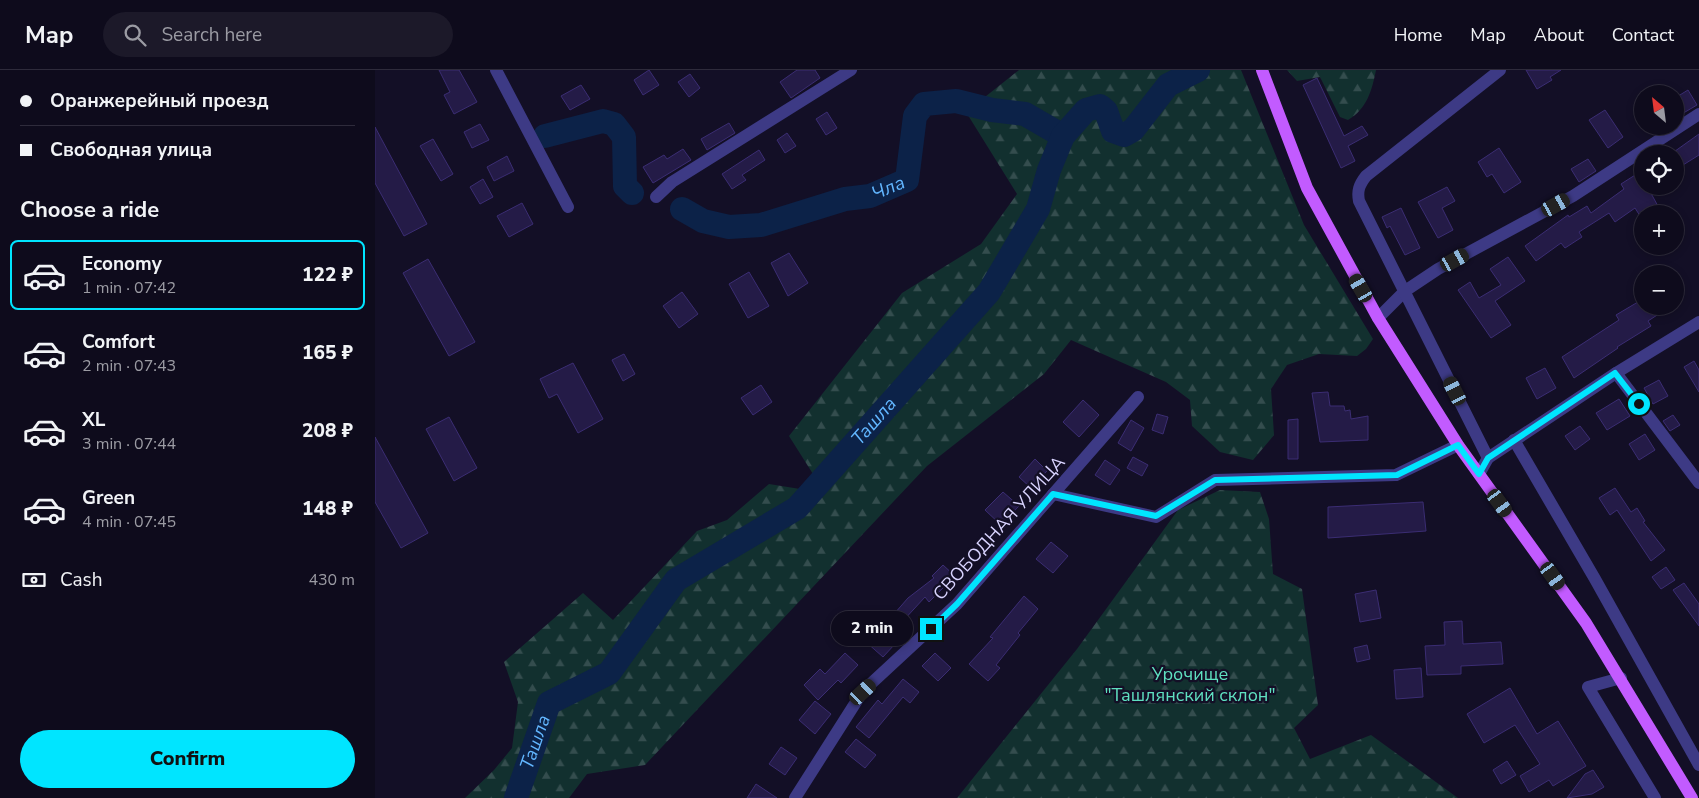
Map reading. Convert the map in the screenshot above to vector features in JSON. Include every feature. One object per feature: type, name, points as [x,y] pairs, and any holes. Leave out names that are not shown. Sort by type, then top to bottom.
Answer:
[{"type":"main road","points":[[1262,70],[1307,188],[1378,318],[1458,445],[1586,623],[1694,795]]},
{"type":"street","points":[[496,70],[568,208]]},
{"type":"street","points":[[656,197],[672,182],[851,70]]},
{"type":"street","points":[[1488,458],[1359,201],[1359,184],[1366,176],[1500,70]]},
{"type":"street","points":[[1378,318],[1405,291],[1439,269],[1573,196],[1699,114]]},
{"type":"street","points":[[1479,474],[1488,458],[1514,440],[1615,373],[1699,322]]},
{"type":"street","points":[[1615,373],[1699,483]]},
{"type":"street","name":"СВОБОДНАЯ УЛИЦА","points":[[795,798],[863,692],[957,604],[1138,397]]},
{"type":"street","points":[[1514,440],[1595,578],[1699,765]]},
{"type":"street","points":[[1053,494],[1156,516],[1215,480],[1397,475],[1458,445]]},
{"type":"street","points":[[1621,678],[1588,687],[1655,798]]},
{"type":"green space","points":[[1019,70],[1241,70],[1304,225],[1373,339],[1366,349],[1357,356],[1319,354],[1287,365],[1271,389],[1274,435],[1253,460],[1220,452],[1192,426],[1190,400],[1166,382],[1071,340],[1044,374],[927,466],[645,765],[587,774],[569,798],[465,798],[494,770],[512,748],[518,702],[504,662],[583,593],[613,620],[697,531],[727,520],[769,484],[825,493],[789,436],[902,293],[981,244],[1017,194],[966,112]]},
{"type":"green space","points":[[1287,70],[1376,70],[1368,98],[1360,110],[1348,120],[1340,117],[1320,77],[1297,81]]},
{"type":"green space","name":"Урочище \"Ташлянский склон\"","points":[[1220,490],[1260,492],[1269,519],[1273,574],[1302,589],[1318,705],[1294,728],[1310,759],[1371,735],[1458,798],[957,798],[1077,649],[1178,510]]},
{"type":"building","points":[[439,70],[459,70],[477,102],[454,114],[444,95],[450,92]]},
{"type":"building","points":[[649,70],[659,85],[643,95],[634,80]]},
{"type":"building","points":[[797,70],[815,70],[820,78],[791,98],[780,82]]},
{"type":"building","points":[[1526,70],[1561,70],[1550,77],[1552,80],[1537,89]]},
{"type":"building","points":[[690,74],[700,88],[689,97],[678,82]]},
{"type":"building","points":[[1317,78],[1344,136],[1362,126],[1368,135],[1348,146],[1355,161],[1341,168],[1303,85]]},
{"type":"building","points":[[581,85],[590,99],[570,110],[561,96]]},
{"type":"building","points":[[1688,90],[1697,105],[1684,113],[1684,92]]},
{"type":"building","points":[[1605,110],[1623,137],[1608,148],[1589,120]]},
{"type":"building","points":[[827,112],[837,128],[826,135],[816,119]]},
{"type":"building","points":[[729,123],[735,133],[707,150],[701,139]]},
{"type":"building","points":[[480,124],[489,140],[472,148],[464,132]]},
{"type":"building","points":[[375,127],[427,224],[404,236],[375,183]]},
{"type":"building","points":[[787,133],[796,146],[785,153],[777,140]]},
{"type":"building","points":[[1699,134],[1699,155],[1684,164],[1684,145]]},
{"type":"building","points":[[433,139],[453,174],[441,181],[420,146]]},
{"type":"building","points":[[1499,148],[1521,182],[1504,193],[1492,174],[1487,177],[1478,162]]},
{"type":"building","points":[[683,149],[691,160],[653,183],[643,167],[664,155],[667,159]]},
{"type":"building","points":[[759,150],[765,160],[742,175],[746,180],[732,189],[722,174]]},
{"type":"building","points":[[507,156],[514,171],[494,181],[487,167]]},
{"type":"building","points":[[1588,159],[1596,171],[1579,182],[1571,169]]},
{"type":"building","points":[[1634,176],[1634,195],[1652,195],[1657,205],[1634,205],[1634,209],[1615,222],[1609,213],[1579,232],[1582,237],[1565,248],[1561,243],[1536,261],[1525,246],[1568,215],[1569,217],[1587,206],[1591,213],[1624,189],[1621,184]]},
{"type":"building","points":[[483,179],[493,197],[480,204],[470,187]]},
{"type":"building","points":[[1447,187],[1455,201],[1442,208],[1453,230],[1438,238],[1418,202]]},
{"type":"building","points":[[522,203],[533,224],[509,237],[497,216]]},
{"type":"building","points":[[1401,208],[1420,248],[1405,255],[1390,226],[1387,228],[1382,217]]},
{"type":"building","points":[[789,253],[808,283],[788,296],[771,263]]},
{"type":"building","points":[[1508,257],[1525,281],[1495,301],[1511,325],[1491,338],[1458,290],[1470,282],[1479,298],[1501,285],[1490,269]]},
{"type":"building","points":[[428,259],[475,342],[449,356],[403,273]]},
{"type":"building","points":[[749,272],[769,306],[748,318],[729,284]]},
{"type":"building","points":[[682,292],[698,314],[679,328],[663,306]]},
{"type":"building","points":[[1634,304],[1634,315],[1657,315],[1648,321],[1651,326],[1617,347],[1574,378],[1562,357],[1619,320],[1616,315]]},
{"type":"building","points":[[624,354],[635,374],[623,381],[612,360]]},
{"type":"building","points":[[1694,361],[1699,370],[1699,392],[1684,367]]},
{"type":"building","points":[[573,363],[603,419],[578,433],[557,394],[549,398],[540,379]]},
{"type":"building","points":[[1545,368],[1556,388],[1537,399],[1526,378]]},
{"type":"building","points":[[1659,380],[1668,396],[1653,404],[1644,388]]},
{"type":"building","points":[[761,385],[772,402],[753,415],[741,398]]},
{"type":"building","points":[[1328,392],[1330,406],[1344,406],[1345,411],[1350,410],[1351,419],[1368,416],[1368,440],[1320,442],[1312,393]]},
{"type":"building","points":[[1619,399],[1630,416],[1607,430],[1596,413]]},
{"type":"building","points":[[1083,400],[1099,415],[1079,437],[1063,422]]},
{"type":"building","points":[[1157,414],[1168,417],[1163,434],[1152,430]]},
{"type":"building","points":[[1673,415],[1680,425],[1670,431],[1663,421]]},
{"type":"building","points":[[449,417],[477,468],[454,481],[426,429]]},
{"type":"building","points":[[1298,419],[1298,459],[1288,459],[1288,420]]},
{"type":"building","points":[[1131,420],[1144,428],[1131,451],[1118,443]]},
{"type":"building","points":[[1580,426],[1590,439],[1575,450],[1565,436]]},
{"type":"building","points":[[1645,434],[1655,450],[1639,460],[1629,444]]},
{"type":"building","points":[[375,437],[428,533],[401,548],[375,502]]},
{"type":"building","points":[[1133,457],[1148,465],[1142,476],[1127,468]]},
{"type":"building","points":[[1035,459],[1047,471],[1031,488],[1019,477]]},
{"type":"building","points":[[1105,460],[1120,470],[1110,485],[1095,475]]},
{"type":"building","points":[[1615,488],[1631,512],[1637,508],[1645,521],[1643,522],[1665,550],[1651,561],[1617,510],[1610,515],[1599,498]]},
{"type":"building","points":[[1003,492],[1019,506],[1001,525],[985,510]]},
{"type":"building","points":[[1423,502],[1426,531],[1328,538],[1328,507]]},
{"type":"building","points":[[1051,542],[1068,556],[1053,573],[1036,559]]},
{"type":"building","points":[[943,565],[955,576],[929,602],[925,597],[902,622],[894,614],[908,598],[934,578],[932,576]]},
{"type":"building","points":[[1666,567],[1675,580],[1661,589],[1652,577]]},
{"type":"building","points":[[1684,583],[1699,604],[1699,626],[1673,590]]},
{"type":"building","points":[[1376,590],[1381,618],[1360,622],[1355,594]]},
{"type":"building","points":[[1024,596],[1038,609],[1018,633],[1020,635],[996,665],[1000,668],[988,681],[969,664],[993,638],[990,637]]},
{"type":"building","points":[[1462,621],[1463,644],[1501,642],[1503,664],[1461,666],[1461,674],[1427,675],[1425,646],[1445,645],[1444,622]]},
{"type":"building","points":[[877,629],[895,644],[883,657],[866,642]]},
{"type":"building","points":[[1367,645],[1370,659],[1357,662],[1354,648]]},
{"type":"building","points":[[845,653],[858,665],[841,683],[838,680],[818,700],[804,685],[820,669],[825,674]]},
{"type":"building","points":[[935,653],[951,668],[938,681],[922,666]]},
{"type":"building","points":[[1421,668],[1423,697],[1396,699],[1394,670]]},
{"type":"building","points":[[903,679],[919,692],[910,703],[903,697],[869,738],[856,727],[878,700],[882,704]]},
{"type":"building","points":[[1510,688],[1537,734],[1558,721],[1586,766],[1553,786],[1549,780],[1529,792],[1520,776],[1540,764],[1515,725],[1484,743],[1467,714]]},
{"type":"building","points":[[815,701],[831,714],[815,734],[799,720]]},
{"type":"building","points":[[856,739],[876,755],[865,768],[845,752]]},
{"type":"building","points":[[781,747],[797,758],[785,775],[769,764]]},
{"type":"building","points":[[1507,761],[1516,775],[1501,784],[1493,770]]},
{"type":"building","points":[[1593,770],[1604,787],[1592,794],[1567,798],[1585,774]]},
{"type":"building","points":[[756,784],[777,798],[747,798]]},
{"type":"waterway","name":"Ташла","points":[[516,798],[549,703],[609,673],[676,580],[797,508],[989,292],[1038,209],[1049,170],[1063,136],[1086,110],[1100,106],[1106,111],[1113,131],[1124,135],[1133,130],[1168,85],[1198,70]]},
{"type":"waterway","name":"Чла","points":[[682,209],[703,221],[729,227],[761,225],[845,199],[870,196],[907,180],[915,116],[924,104],[956,101],[992,110],[1025,114],[1063,136]]},
{"type":"waterway","name":"Чла","points":[[545,136],[603,121],[614,124],[624,137],[625,186],[632,193]]},
{"type":"route","points":[[931,629],[957,604],[1053,494],[1156,516],[1215,480],[1397,475],[1438,457],[1458,445],[1479,474],[1488,458],[1615,373],[1639,404]]}]
